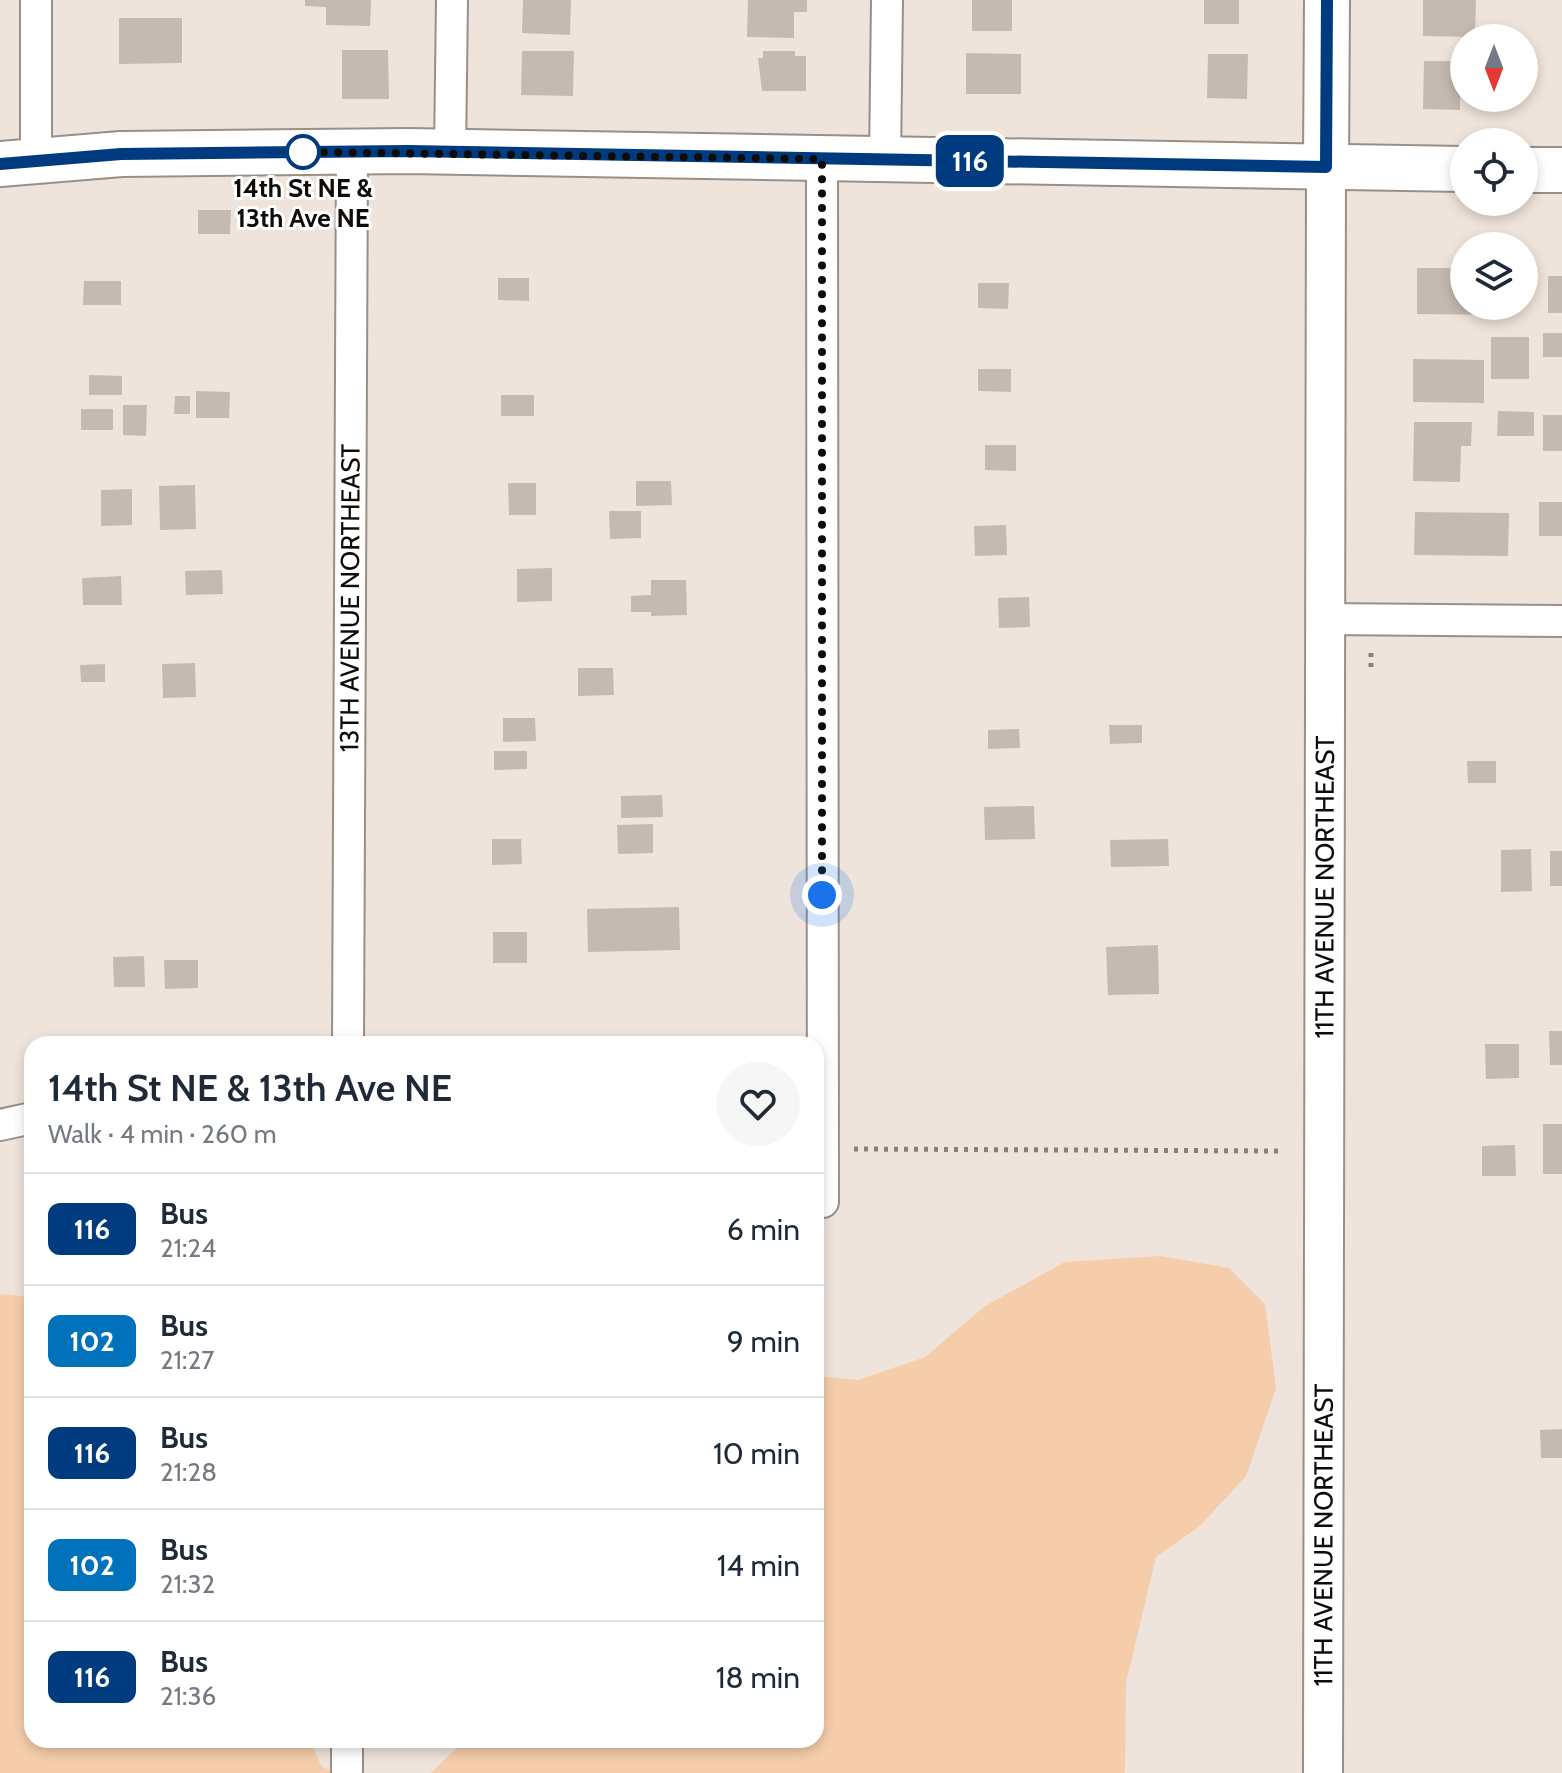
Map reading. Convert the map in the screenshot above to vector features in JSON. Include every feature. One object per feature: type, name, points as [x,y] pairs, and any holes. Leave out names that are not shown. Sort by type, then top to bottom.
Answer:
[{"type":"main road","name":"11TH AVENUE NORTHEAST","points":[[1326,167],[1327,0]]},
{"type":"main road","points":[[18,162],[135,154],[352,151],[1450,169]]},
{"type":"main road","points":[[1538,170],[1562,170]]},
{"type":"street","points":[[18,162],[36,0]]},
{"type":"street","points":[[450,152],[452,0]]},
{"type":"street","points":[[885,161],[887,0]]},
{"type":"street","name":"13TH AVENUE NORTHEAST","points":[[348,1036],[352,151]]},
{"type":"street","points":[[822,159],[823,1036]]},
{"type":"street","name":"11TH AVENUE NORTHEAST","points":[[1323,1773],[1326,167]]},
{"type":"street","points":[[1324,619],[1562,621]]},
{"type":"street","points":[[0,1125],[24,1120]]},
{"type":"street","points":[[347,1748],[347,1770]]},
{"type":"path","points":[[824,1149],[1281,1151]]},
{"type":"shaded area","points":[[1160,1256],[1229,1268],[1265,1304],[1276,1388],[1246,1476],[1200,1526],[1156,1557],[1126,1683],[1125,1773],[431,1773],[457,1748],[824,1748],[824,1377],[858,1380],[925,1357],[985,1306],[1065,1262]]},
{"type":"shaded area","points":[[0,1294],[24,1296],[24,1748],[313,1748],[322,1767],[338,1773],[0,1773]]},
{"type":"building","points":[[305,0],[371,0],[370,26],[326,25],[326,7],[305,6]]},
{"type":"building","points":[[523,0],[571,0],[570,35],[522,33]]},
{"type":"building","points":[[748,0],[807,0],[807,12],[794,12],[794,38],[747,37]]},
{"type":"building","points":[[972,0],[1012,0],[1012,31],[972,31]]},
{"type":"building","points":[[1204,0],[1239,0],[1239,24],[1204,24]]},
{"type":"building","points":[[1423,0],[1476,0],[1475,24],[1450,24],[1450,37],[1423,36]]},
{"type":"building","points":[[119,18],[182,18],[182,63],[119,64]]},
{"type":"building","points":[[342,50],[388,50],[389,99],[342,99]]},
{"type":"building","points":[[522,51],[574,51],[573,96],[521,95]]},
{"type":"building","points":[[763,51],[795,51],[795,56],[806,56],[806,91],[762,91],[758,58],[763,58]]},
{"type":"building","points":[[966,53],[1021,54],[1021,94],[966,94]]},
{"type":"building","points":[[1208,54],[1248,54],[1247,99],[1207,98]]},
{"type":"building","points":[[1424,61],[1450,61],[1450,110],[1423,109]]},
{"type":"building","points":[[198,210],[231,210],[230,234],[198,234]]},
{"type":"building","points":[[1417,268],[1450,268],[1450,314],[1417,314]]},
{"type":"building","points":[[1548,276],[1562,276],[1562,313],[1548,313]]},
{"type":"building","points":[[498,278],[529,278],[529,301],[498,300]]},
{"type":"building","points":[[84,281],[121,281],[121,305],[83,305]]},
{"type":"building","points":[[978,283],[1009,283],[1008,309],[978,308]]},
{"type":"building","points":[[1543,333],[1562,333],[1562,357],[1543,357]]},
{"type":"building","points":[[1491,337],[1529,337],[1529,379],[1491,379]]},
{"type":"building","points":[[1413,359],[1484,360],[1484,403],[1413,402]]},
{"type":"building","points":[[978,369],[1011,369],[1011,392],[978,391]]},
{"type":"building","points":[[89,375],[122,376],[122,395],[89,395]]},
{"type":"building","points":[[196,391],[230,392],[229,418],[196,418]]},
{"type":"building","points":[[501,395],[534,395],[534,416],[501,416]]},
{"type":"building","points":[[175,396],[190,396],[190,414],[174,414]]},
{"type":"building","points":[[123,405],[147,405],[146,436],[123,435]]},
{"type":"building","points":[[81,409],[113,409],[113,430],[81,430]]},
{"type":"building","points":[[1498,411],[1534,412],[1534,436],[1497,436]]},
{"type":"building","points":[[1543,415],[1562,415],[1562,451],[1543,451]]},
{"type":"building","points":[[1414,422],[1472,422],[1471,446],[1461,446],[1460,482],[1413,481]]},
{"type":"building","points":[[985,445],[1016,445],[1016,471],[985,470]]},
{"type":"building","points":[[636,481],[671,481],[672,505],[636,506]]},
{"type":"building","points":[[508,483],[536,483],[536,515],[509,515]]},
{"type":"building","points":[[195,485],[196,529],[160,530],[159,486]]},
{"type":"building","points":[[132,489],[132,525],[101,526],[101,490]]},
{"type":"building","points":[[1539,502],[1562,502],[1562,536],[1539,536]]},
{"type":"building","points":[[609,511],[641,511],[641,538],[610,539]]},
{"type":"building","points":[[1415,512],[1509,513],[1508,556],[1414,555]]},
{"type":"building","points":[[1006,525],[1007,555],[975,556],[974,526]]},
{"type":"building","points":[[552,568],[552,601],[517,602],[517,569]]},
{"type":"building","points":[[222,570],[223,594],[186,595],[185,571]]},
{"type":"building","points":[[121,576],[122,605],[83,605],[82,578]]},
{"type":"building","points":[[651,580],[686,580],[687,615],[651,616],[651,612],[631,612],[631,596],[651,595]]},
{"type":"building","points":[[1029,597],[1030,627],[999,628],[998,598]]},
{"type":"building","points":[[195,663],[196,697],[163,698],[162,664]]},
{"type":"building","points":[[105,664],[105,682],[81,682],[80,665]]},
{"type":"building","points":[[578,668],[613,668],[614,695],[578,696]]},
{"type":"building","points":[[503,718],[535,718],[536,741],[503,742]]},
{"type":"building","points":[[1109,725],[1142,725],[1142,743],[1110,744]]},
{"type":"building","points":[[1019,729],[1020,748],[988,749],[988,730]]},
{"type":"building","points":[[494,751],[527,751],[527,769],[494,770]]},
{"type":"building","points":[[1467,761],[1496,761],[1496,783],[1468,783]]},
{"type":"building","points":[[662,795],[663,817],[621,818],[621,796]]},
{"type":"building","points":[[1034,806],[1035,839],[985,840],[984,807]]},
{"type":"building","points":[[653,824],[653,853],[618,854],[617,825]]},
{"type":"building","points":[[492,839],[521,839],[522,864],[492,865]]},
{"type":"building","points":[[1168,839],[1169,866],[1111,867],[1110,840]]},
{"type":"building","points":[[1531,849],[1532,891],[1501,892],[1501,850]]},
{"type":"building","points":[[1550,851],[1562,851],[1562,886],[1550,886]]},
{"type":"building","points":[[679,907],[680,950],[588,952],[587,909]]},
{"type":"building","points":[[493,932],[527,932],[527,963],[493,963]]},
{"type":"building","points":[[1158,945],[1159,994],[1108,995],[1106,947]]},
{"type":"building","points":[[144,956],[145,987],[114,987],[113,957]]},
{"type":"building","points":[[164,960],[198,960],[198,988],[165,989]]},
{"type":"building","points":[[1549,1031],[1562,1031],[1562,1065],[1550,1065]]},
{"type":"building","points":[[1485,1044],[1519,1044],[1519,1078],[1486,1079]]},
{"type":"building","points":[[1543,1124],[1562,1124],[1562,1174],[1543,1174]]},
{"type":"building","points":[[1515,1145],[1516,1176],[1482,1176],[1482,1146]]},
{"type":"building","points":[[1562,1429],[1562,1458],[1541,1458],[1540,1430]]},
{"type":"bus line","name":"116","points":[[0,164],[121,154],[408,151],[1326,167],[1327,0]]},
{"type":"place","name":"14th St NE & 13th Ave NE","points":[[303,152]]},
{"type":"route","points":[[303,152],[299,152],[408,151],[822,159],[822,895]]}]
